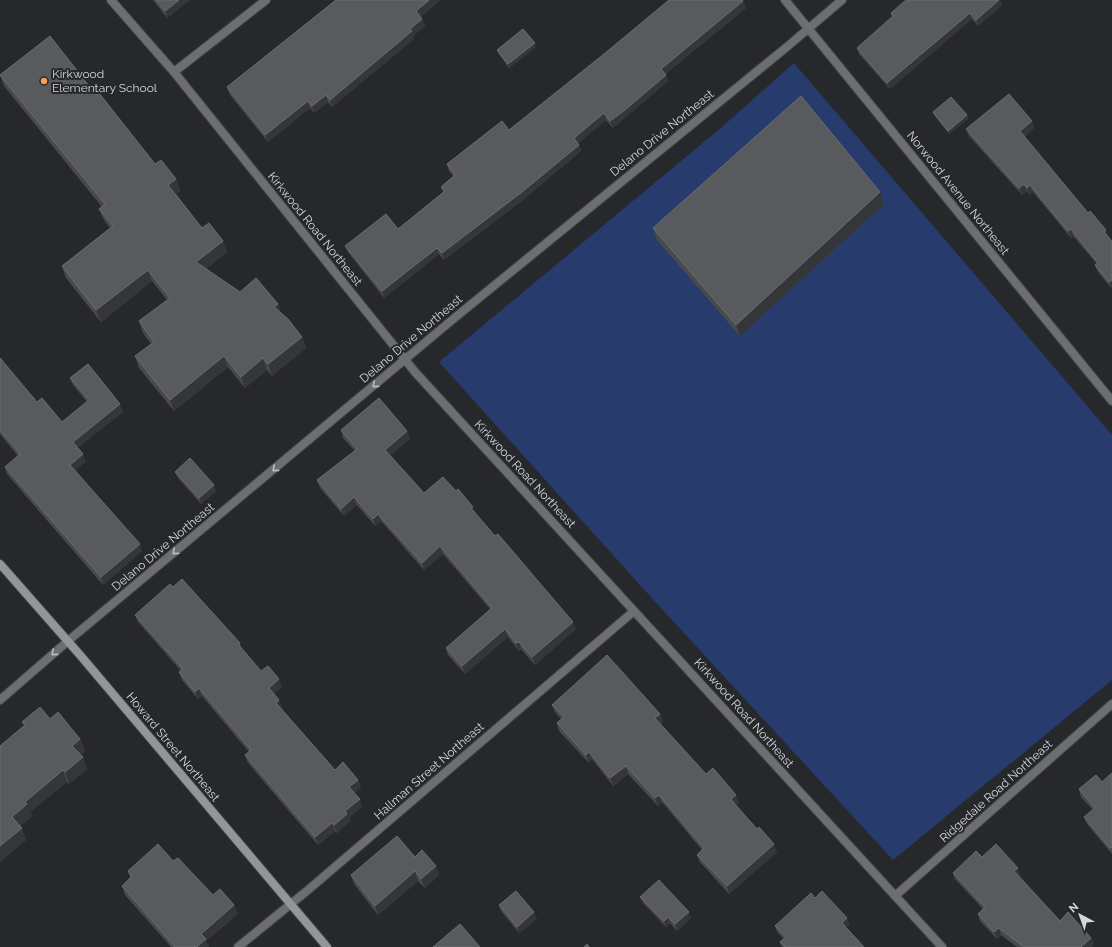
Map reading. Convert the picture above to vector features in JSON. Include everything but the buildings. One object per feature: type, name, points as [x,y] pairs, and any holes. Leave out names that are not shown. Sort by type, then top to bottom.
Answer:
[{"type":"street","name":"Kirkwood Road Northeast","points":[[111,0],[174,72],[405,360],[941,947]]},
{"type":"street","points":[[174,72],[266,0]]},
{"type":"street","name":"Norwood Avenue Northeast","points":[[785,0],[1112,401]]},
{"type":"street","name":"Delano Drive Northeast","points":[[0,700],[68,641],[452,320],[809,29],[842,0]]},
{"type":"street","name":"Howard Street Northeast","points":[[0,564],[68,641],[289,904],[327,947]]},
{"type":"street","name":"Hallman Street Northeast","points":[[238,947],[634,611]]},
{"type":"street","name":"Ridgedale Road Northeast","points":[[895,896],[1112,704]]},
{"type":"shaded area","points":[[794,63],[1112,435],[1112,680],[893,860],[649,595],[439,362],[723,126]]},
{"type":"place","name":"Kirkwood Elementary School","points":[[44,81]]}]
